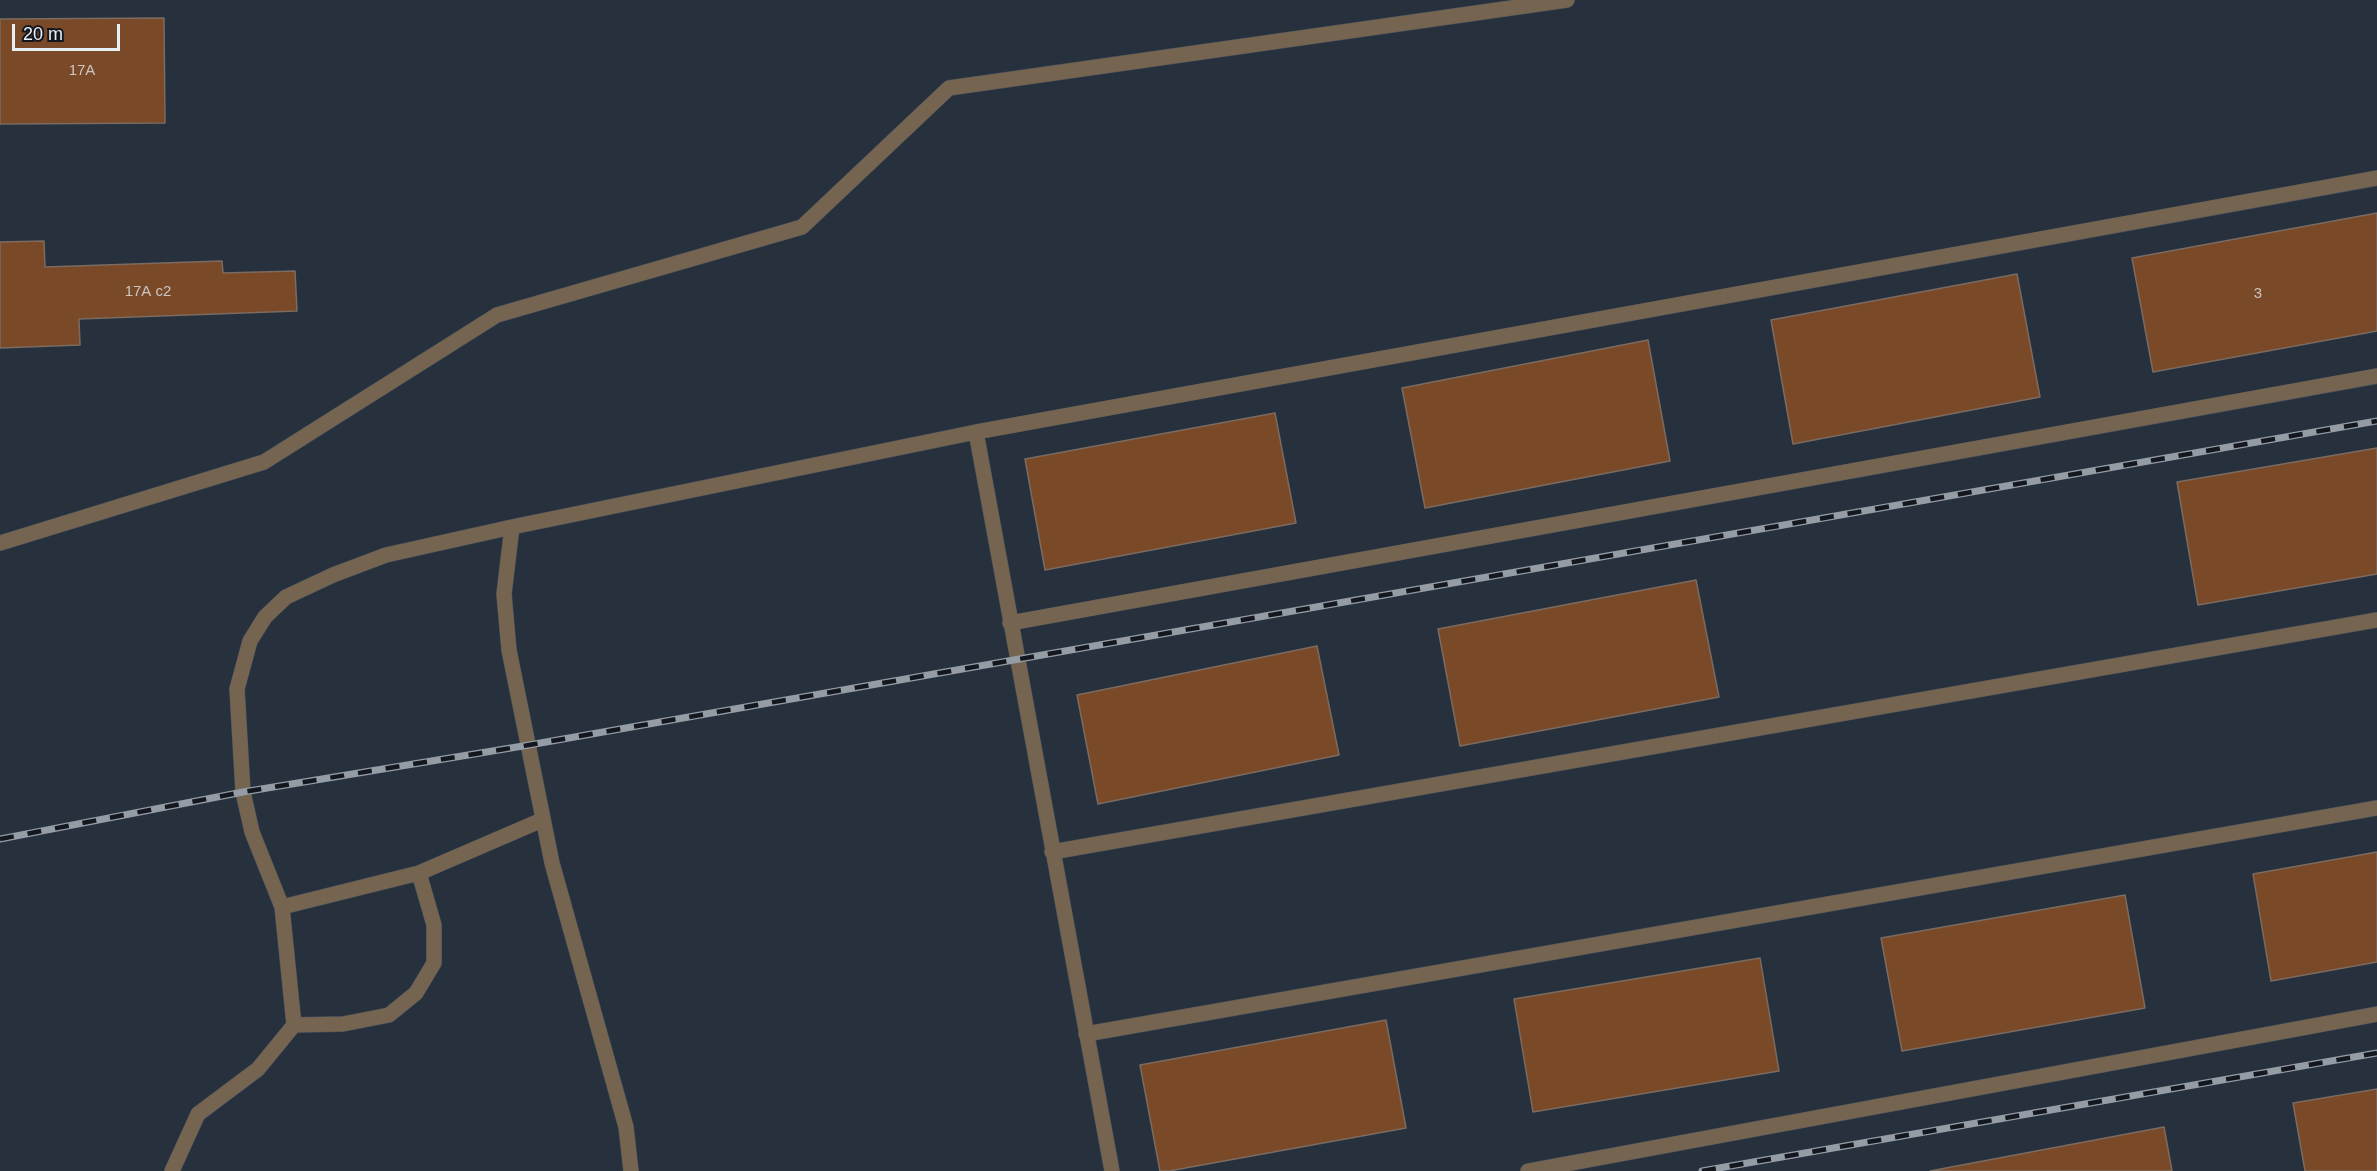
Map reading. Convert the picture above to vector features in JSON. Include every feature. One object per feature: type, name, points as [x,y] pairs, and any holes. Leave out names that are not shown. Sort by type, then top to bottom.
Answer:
[{"type":"lane","points":[[0,543],[264,462],[497,315],[802,227],[949,88],[1567,0]]},
{"type":"lane","points":[[172,1171],[198,1114],[258,1069],[294,1025],[282,907],[252,832],[243,792],[237,689],[250,641],[265,617],[286,597],[333,575],[386,555],[976,432],[2377,178]]},
{"type":"lane","points":[[1010,623],[2377,376]]},
{"type":"lane","points":[[976,432],[1112,1171]]},
{"type":"lane","points":[[512,527],[504,594],[509,650],[543,820],[626,1127],[631,1171]]},
{"type":"lane","points":[[1053,852],[2377,620]]},
{"type":"lane","points":[[1086,1034],[2377,807]]},
{"type":"lane","points":[[282,907],[419,873],[543,820]]},
{"type":"lane","points":[[294,1025],[343,1024],[389,1016],[416,993],[434,963],[434,925],[419,873]]},
{"type":"lane","points":[[1528,1171],[2377,1014]]},
{"type":"building","points":[[164,18],[165,123],[0,124],[0,19]]},
{"type":"building","points":[[2377,213],[2377,331],[2153,372],[2132,258]]},
{"type":"building","points":[[44,241],[45,267],[222,261],[223,273],[295,271],[297,311],[79,319],[80,345],[0,348],[0,242]]},
{"type":"building","points":[[2017,274],[2040,397],[1793,444],[1771,320]]},
{"type":"building","points":[[1648,340],[1670,461],[1425,508],[1402,388]]},
{"type":"building","points":[[1275,413],[1296,523],[1045,570],[1025,459]]},
{"type":"building","points":[[2377,448],[2377,574],[2198,605],[2177,482]]},
{"type":"building","points":[[1696,580],[1719,697],[1460,746],[1438,629]]},
{"type":"building","points":[[1317,646],[1339,755],[1098,804],[1077,695]]},
{"type":"building","points":[[2377,852],[2377,962],[2271,981],[2253,874]]},
{"type":"building","points":[[2125,895],[2145,1008],[1902,1051],[1881,938]]},
{"type":"building","points":[[1760,958],[1779,1071],[1533,1112],[1514,999]]},
{"type":"building","points":[[1386,1020],[1406,1128],[1160,1171],[1140,1065]]},
{"type":"building","points":[[2377,1089],[2377,1171],[2305,1171],[2293,1103]]},
{"type":"building","points":[[2164,1127],[2172,1171],[1930,1171]]},
{"type":"railway","points":[[0,839],[243,792],[529,745],[2377,421]]},
{"type":"railway","points":[[1702,1171],[2377,1053]]}]
